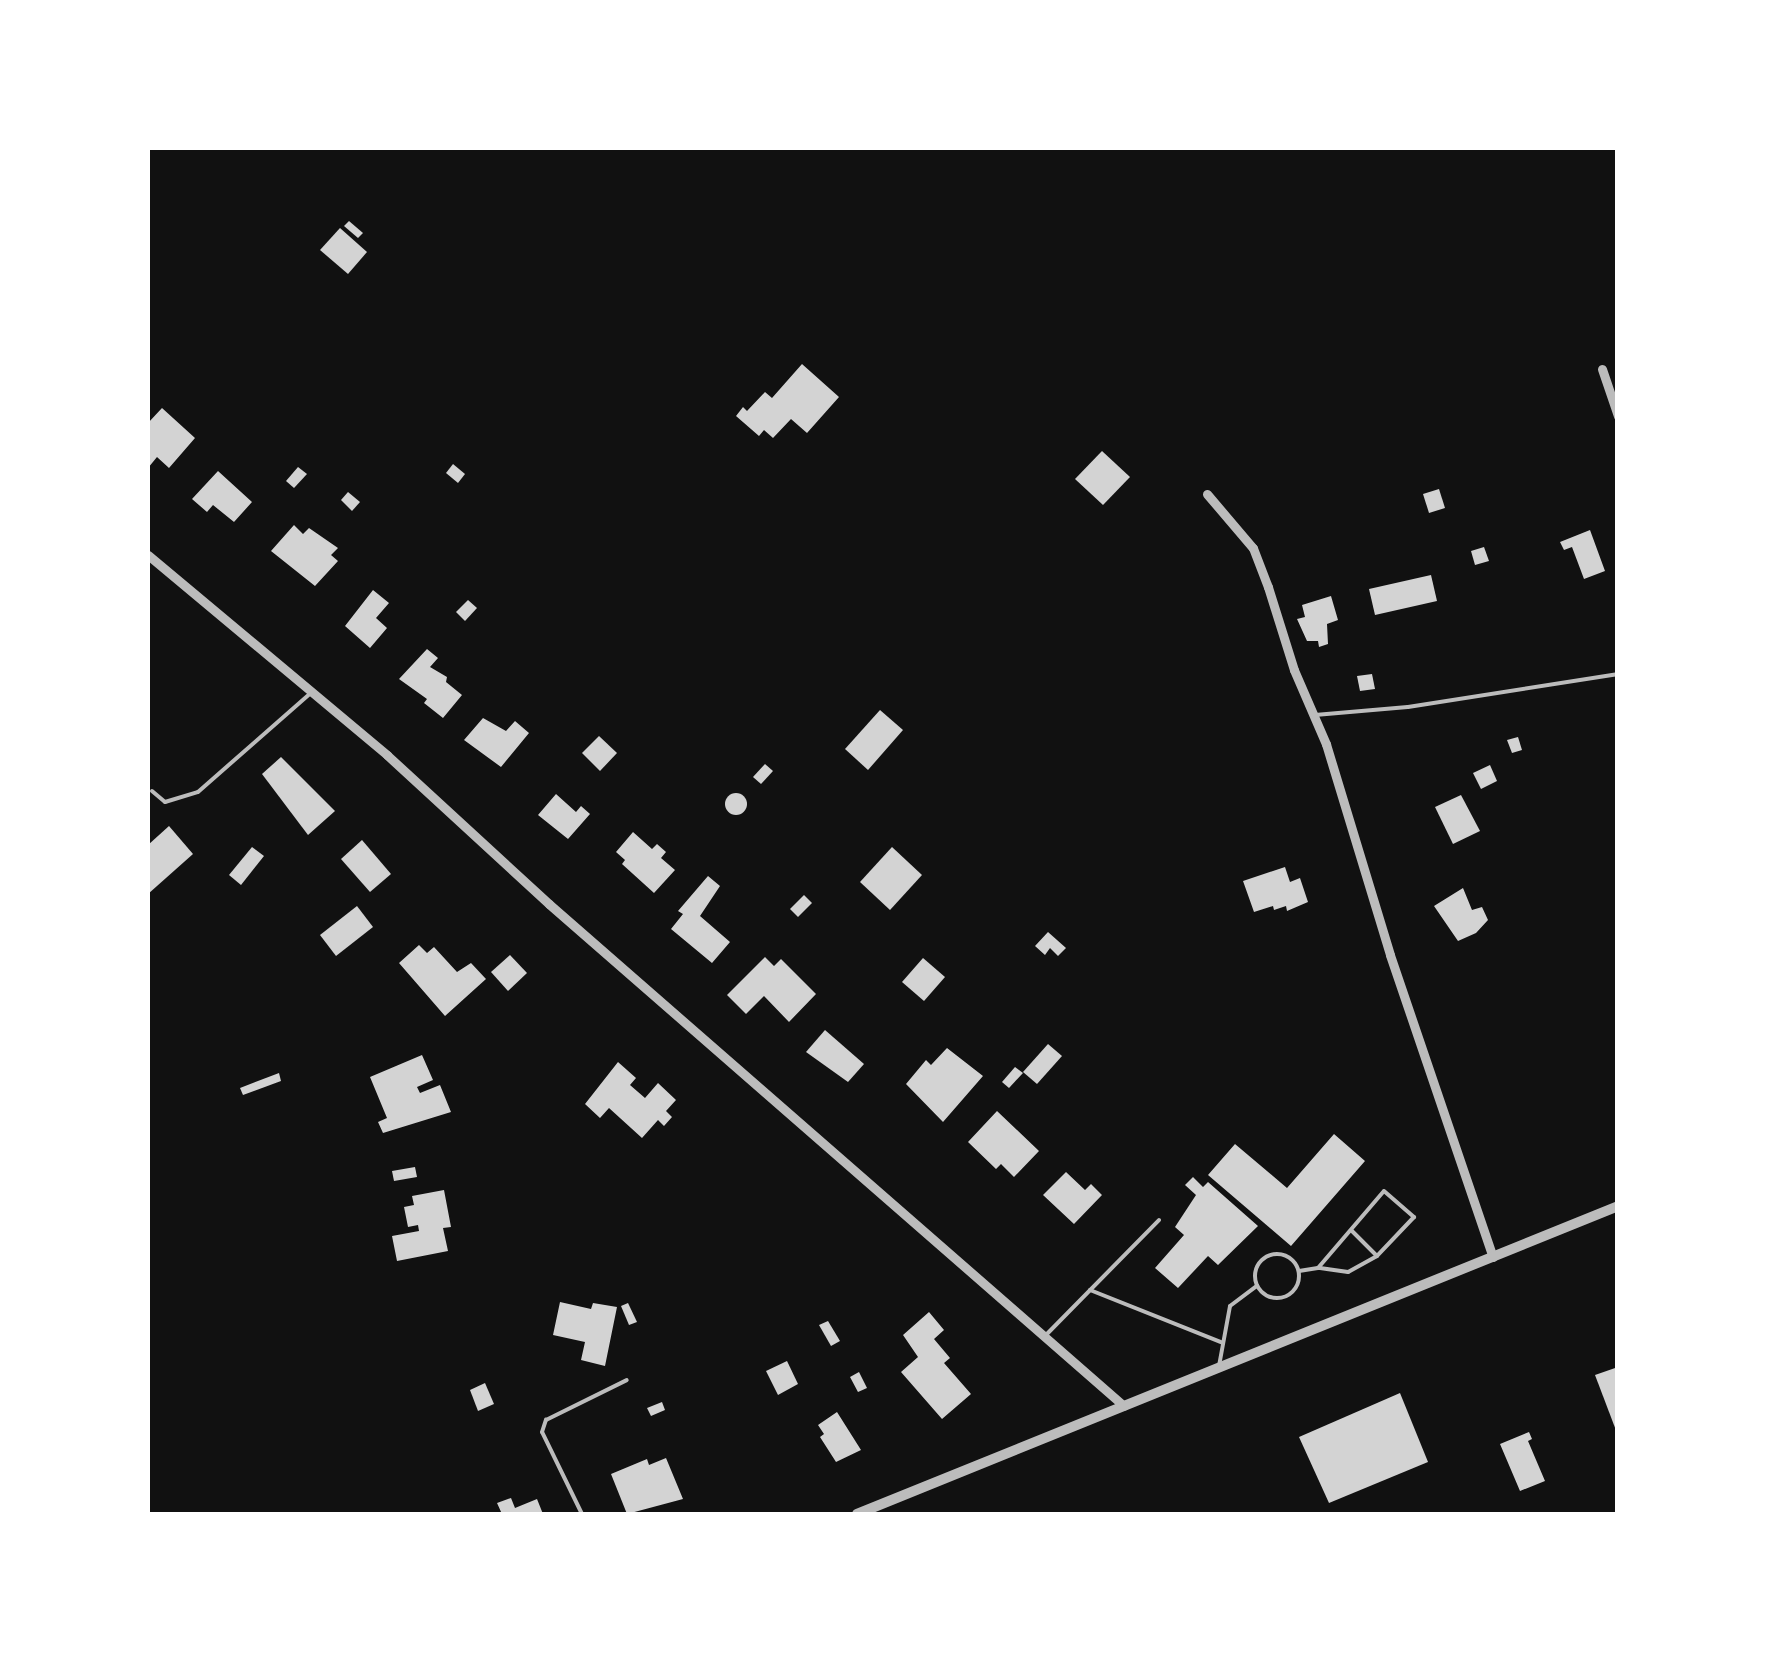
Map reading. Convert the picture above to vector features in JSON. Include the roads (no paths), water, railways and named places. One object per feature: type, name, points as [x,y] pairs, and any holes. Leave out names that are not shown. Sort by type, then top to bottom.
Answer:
[{"type":"street","points":[[1602,369],[1618,416]]},
{"type":"street","points":[[1208,494],[1254,548],[1493,1257]]},
{"type":"street","points":[[148,555],[312,692],[1124,1406]]},
{"type":"street","points":[[857,1514],[1618,1206]]},
{"type":"lane","points":[[1313,715],[1408,707],[1618,674]]},
{"type":"lane","points":[[152,791],[166,802],[198,792],[312,692]]},
{"type":"lane","points":[[1299,1272],[1318,1268],[1348,1272],[1377,1256],[1414,1216],[1384,1191],[1318,1268]]},
{"type":"lane","points":[[1044,1336],[1159,1220]]},
{"type":"lane","points":[[1351,1230],[1377,1256]]},
{"type":"lane","points":[[1274,1254],[1292,1260],[1299,1272],[1296,1287],[1286,1296],[1268,1296],[1258,1286],[1258,1266],[1274,1254]]},
{"type":"lane","points":[[1219,1368],[1230,1306],[1258,1286]]},
{"type":"lane","points":[[1090,1290],[1224,1344]]},
{"type":"lane","points":[[582,1514],[546,1447],[542,1432],[546,1420],[627,1380]]}]
